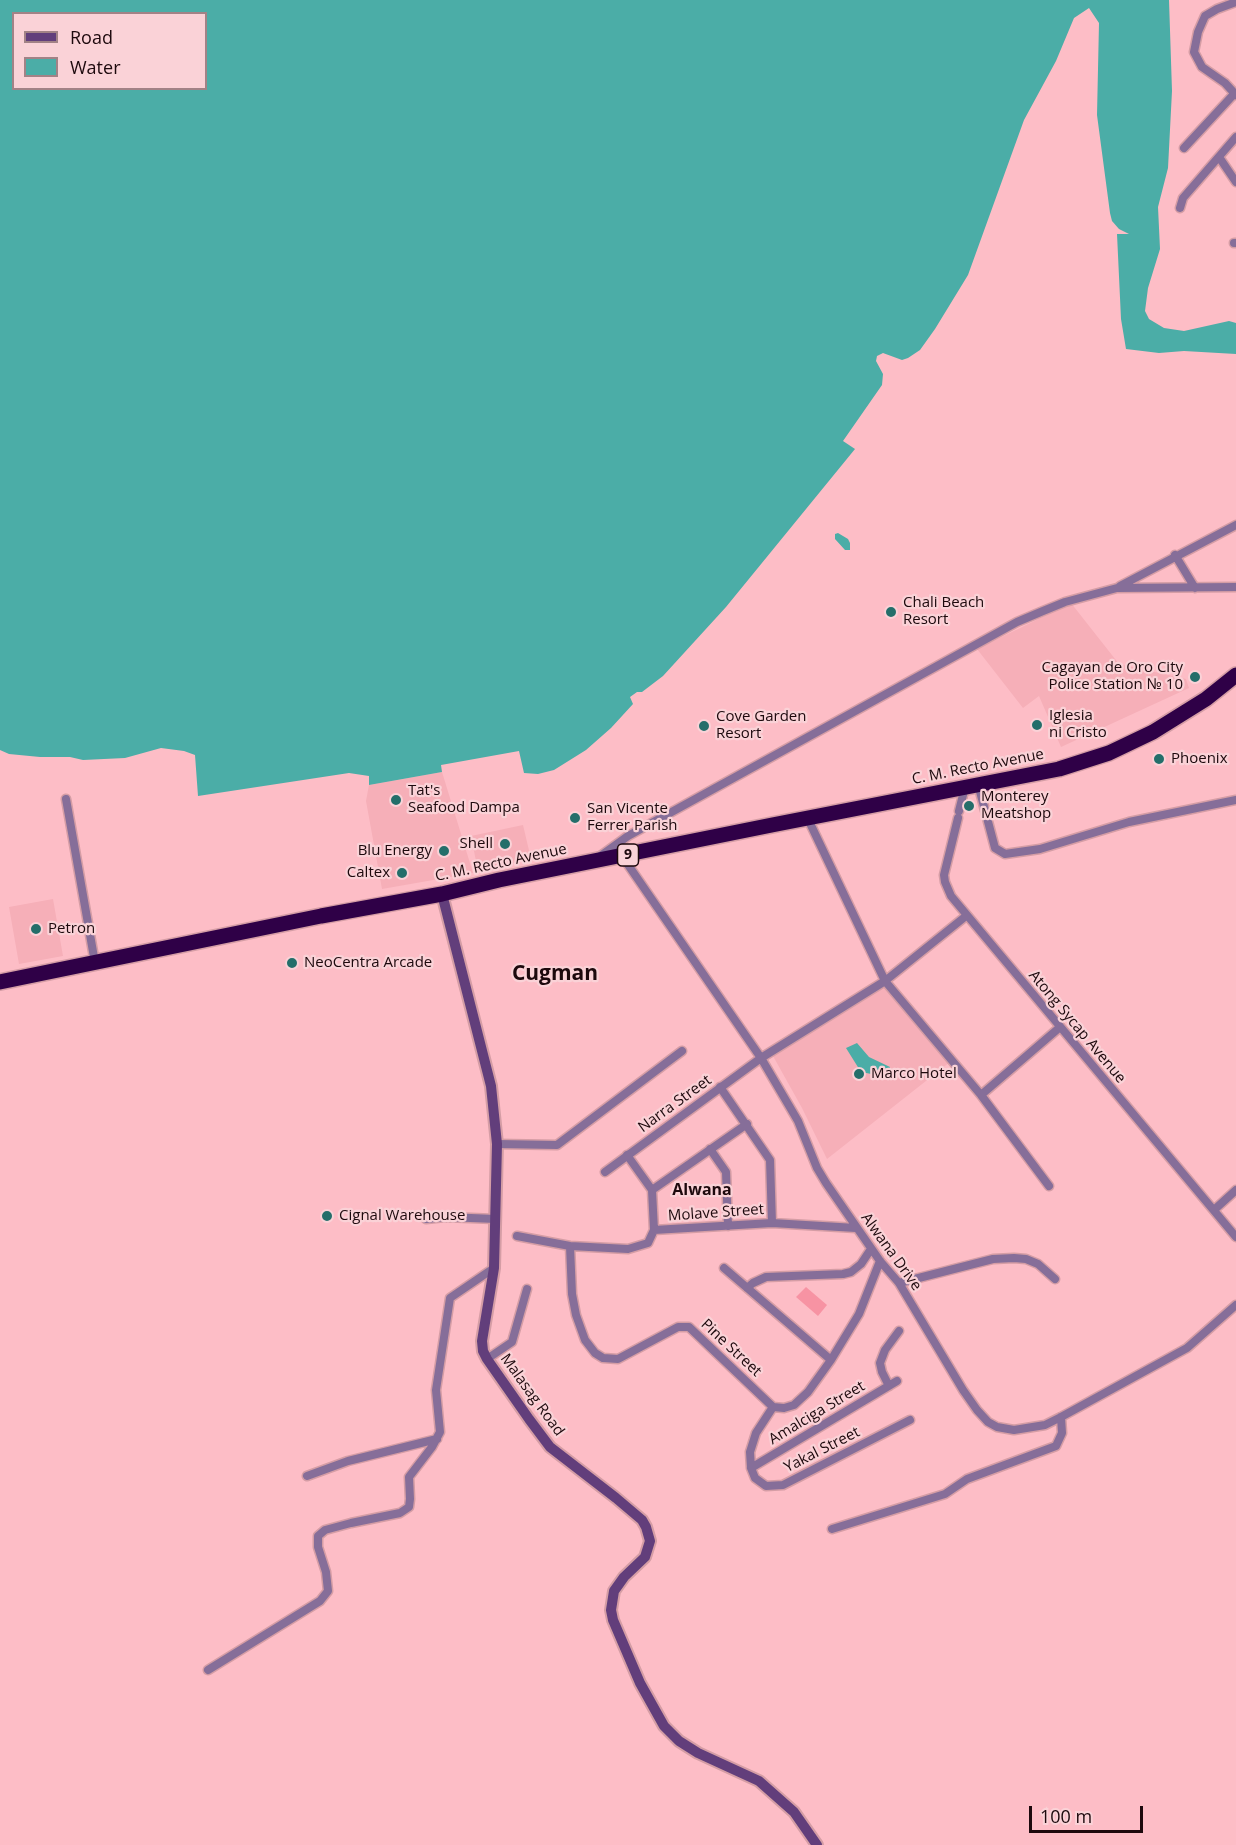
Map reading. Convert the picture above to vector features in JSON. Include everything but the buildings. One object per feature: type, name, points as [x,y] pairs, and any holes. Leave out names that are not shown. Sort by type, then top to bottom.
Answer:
[{"type":"highway","name":"C. M. Recto Avenue","points":[[0,982],[1048,771],[1109,753],[1172,721],[1206,699],[1236,675]]},
{"type":"street","points":[[1184,148],[1235,94],[1202,67],[1194,52],[1198,32],[1205,16],[1235,1]]},
{"type":"street","points":[[1180,208],[1183,198],[1235,140]]},
{"type":"street","points":[[1220,157],[1236,182]]},
{"type":"street","points":[[593,862],[628,836],[1017,622],[1065,602],[1117,588],[1175,555],[1236,525]]},
{"type":"street","points":[[1175,555],[1195,588]]},
{"type":"street","points":[[1117,588],[1236,587]]},
{"type":"street","points":[[971,785],[994,848],[1005,854],[1040,849],[1129,822],[1236,800]]},
{"type":"street","name":"Atong Sycap Avenue","points":[[971,785],[958,815],[944,875],[951,896],[1236,1238]]},
{"type":"street","points":[[66,798],[95,963]]},
{"type":"street","points":[[808,819],[885,981],[981,1095],[1049,1186]]},
{"type":"street","name":"Alwana Drive","points":[[622,856],[761,1058],[798,1121],[817,1168],[856,1228],[899,1283],[963,1390],[988,1422],[997,1427],[1014,1430],[1045,1425],[1061,1418],[1187,1348],[1236,1305]]},
{"type":"street","name":"Malasag Road","points":[[442,894],[491,1086],[497,1144],[494,1268],[482,1341],[487,1359],[550,1447],[616,1498],[642,1520],[646,1527],[650,1541],[645,1557],[624,1577],[614,1591],[611,1610],[612,1620],[640,1683],[664,1726],[679,1741],[698,1754],[759,1781],[794,1812],[817,1845]]},
{"type":"street","name":"Narra Street","points":[[605,1172],[761,1058],[885,981],[966,916]]},
{"type":"street","points":[[981,1095],[1059,1028]]},
{"type":"street","points":[[497,1144],[558,1145],[682,1052]]},
{"type":"street","points":[[720,1087],[770,1160],[772,1223]]},
{"type":"street","points":[[652,1190],[747,1124]]},
{"type":"street","points":[[710,1149],[726,1172],[728,1226]]},
{"type":"street","points":[[627,1155],[652,1190],[654,1230]]},
{"type":"street","points":[[1214,1210],[1236,1190]]},
{"type":"street","points":[[426,1219],[445,1217],[496,1219]]},
{"type":"street","name":"Molave Street","points":[[517,1236],[570,1246],[628,1249],[648,1243],[654,1230],[772,1223],[856,1228]]},
{"type":"street","name":"Pine Street","points":[[570,1246],[572,1294],[576,1315],[585,1340],[595,1353],[603,1358],[618,1359],[678,1327],[689,1327],[773,1407]]},
{"type":"street","points":[[747,1288],[766,1277],[843,1274],[856,1268],[871,1249]]},
{"type":"street","points":[[899,1283],[993,1259],[1014,1258],[1026,1259],[1038,1264],[1055,1279]]},
{"type":"street","points":[[751,1468],[750,1452],[756,1433],[773,1407],[784,1408],[794,1405],[808,1392],[859,1314],[880,1261]]},
{"type":"street","points":[[208,1670],[320,1601],[328,1591],[326,1572],[318,1547],[318,1536],[325,1530],[400,1513],[409,1507],[409,1477],[440,1431],[436,1390],[450,1298],[494,1268]]},
{"type":"street","points":[[724,1268],[831,1360]]},
{"type":"street","points":[[487,1359],[512,1342],[527,1289]]},
{"type":"street","name":"Amalciga Street","points":[[751,1468],[893,1384],[882,1372],[880,1363],[885,1350],[899,1331]]},
{"type":"street","points":[[832,1529],[945,1494],[967,1479],[1056,1446],[1062,1433],[1061,1418]]},
{"type":"street","name":"Yakal Street","points":[[751,1468],[756,1478],[766,1486],[783,1485],[910,1420]]},
{"type":"street","points":[[307,1476],[348,1461],[437,1438]]},
{"type":"shaded area","points":[[1071,603],[1119,664],[1186,679],[1189,688],[1061,747],[1039,696],[1023,708],[977,649]]},
{"type":"shaded area","points":[[442,772],[473,873],[382,889],[366,801],[369,785]]},
{"type":"shaded area","points":[[523,825],[531,859],[478,871],[471,836]]},
{"type":"shaded area","points":[[53,899],[63,956],[19,964],[9,907]]},
{"type":"shaded area","name":"Marco Hotel","points":[[885,985],[950,1062],[827,1159],[773,1056]]},
{"type":"shaded area","points":[[806,1287],[827,1305],[818,1316],[796,1297]]},
{"type":"water","points":[[0,0],[1169,0],[1172,91],[1168,168],[1158,207],[1160,249],[1148,288],[1145,311],[1149,319],[1164,328],[1184,331],[1229,321],[1236,323],[1236,354],[1184,351],[1159,353],[1126,349],[1121,319],[1117,234],[1129,234],[1119,229],[1112,221],[1110,213],[1097,115],[1099,23],[1089,8],[1074,18],[1056,61],[1024,120],[968,275],[920,350],[902,360],[883,353],[877,356],[876,361],[883,374],[882,385],[843,441],[855,449],[726,607],[663,676],[642,692],[637,692],[630,697],[633,704],[586,750],[554,770],[538,774],[524,773],[519,751],[441,765],[442,772],[369,785],[369,776],[349,773],[198,796],[195,755],[184,751],[161,748],[125,758],[83,760],[70,757],[9,754],[0,750]]},
{"type":"water","points":[[838,533],[848,539],[850,550],[845,550],[835,539],[835,534]]},
{"type":"water","points":[[857,1043],[869,1057],[890,1067],[887,1077],[861,1072],[846,1048]]},
{"type":"place","name":"Chali Beach Resort","points":[[891,612]]},
{"type":"place","name":"Cagayan de Oro City Police Station № 10","points":[[1195,677]]},
{"type":"place","name":"Iglesia ni Cristo","points":[[1037,725]]},
{"type":"place","name":"Cove Garden Resort","points":[[704,726]]},
{"type":"place","name":"Phoenix","points":[[1159,759]]},
{"type":"place","name":"Tat's Seafood Dampa","points":[[396,800]]},
{"type":"place","name":"Monterey Meatshop","points":[[969,806]]},
{"type":"place","name":"San Vicente Ferrer Parish","points":[[575,818]]},
{"type":"place","name":"Shell","points":[[505,844]]},
{"type":"place","name":"Blu Energy","points":[[444,851]]},
{"type":"place","name":"Caltex","points":[[402,873]]},
{"type":"place","name":"Petron","points":[[36,929]]},
{"type":"place","name":"NeoCentra Arcade","points":[[292,963]]},
{"type":"place","name":"Marco Hotel","points":[[859,1074]]},
{"type":"place","name":"Cignal Warehouse","points":[[327,1216]]},
{"type":"district","name":"Cugman","points":[[555,974]]},
{"type":"district","name":"Alwana","points":[[702,1190]]}]
